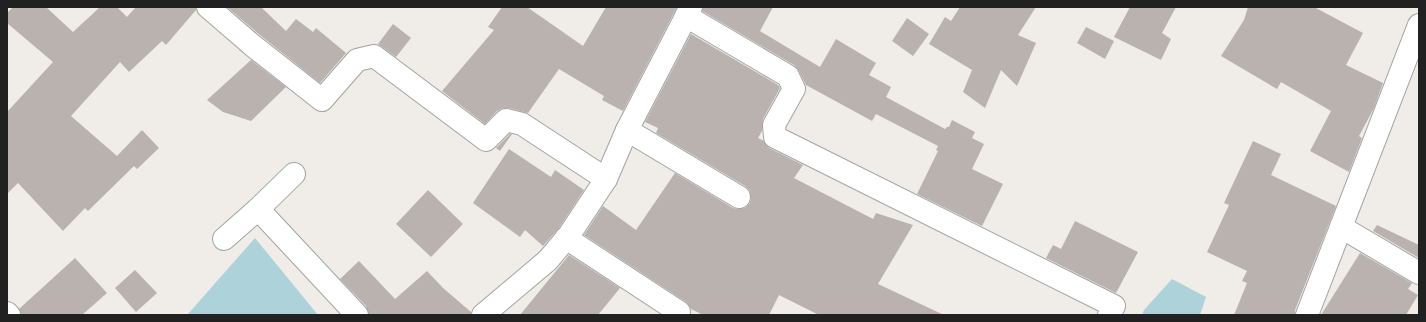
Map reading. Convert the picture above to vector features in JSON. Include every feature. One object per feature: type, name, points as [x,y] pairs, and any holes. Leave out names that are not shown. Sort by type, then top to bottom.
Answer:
[{"type":"street","points":[[208,7],[252,45],[322,100],[356,60],[374,56],[486,140],[506,120],[522,124],[606,179]]},
{"type":"street","points":[[484,315],[548,260],[566,238],[606,179],[627,130],[689,12],[788,76],[794,89],[774,125],[775,138],[1114,306],[1109,315]]},
{"type":"street","points":[[1307,315],[1342,228],[1419,25]]},
{"type":"street","points":[[627,130],[739,196]]},
{"type":"street","points":[[224,239],[294,174]]},
{"type":"street","points":[[258,209],[357,315]]},
{"type":"street","points":[[1342,228],[1419,273]]},
{"type":"street","points":[[566,238],[679,312]]},
{"type":"water","points":[[255,238],[318,315],[188,315],[188,314]]},
{"type":"water","points":[[1172,279],[1206,297],[1200,315],[1142,315],[1144,310]]},
{"type":"building","points":[[13,7],[46,7],[73,32],[100,7],[117,7],[127,17],[136,7],[196,7],[196,10],[166,45],[162,41],[129,72],[120,62],[71,116],[117,156],[142,130],[159,148],[137,169],[134,166],[88,211],[85,208],[63,231],[18,183],[7,194],[7,112],[53,62],[7,23],[7,13]]},
{"type":"building","points":[[227,7],[261,7],[286,31],[296,19],[313,32],[316,28],[346,53],[320,83]]},
{"type":"building","points":[[502,7],[527,7],[583,46],[606,7],[677,7],[623,111],[602,100],[604,96],[559,69],[528,113],[503,108],[497,111],[485,124],[442,91],[494,30],[488,27]]},
{"type":"building","points":[[703,7],[773,7],[760,31],[820,67],[836,39],[876,63],[869,75],[891,87],[886,97],[945,129],[949,127],[952,120],[975,132],[972,138],[984,144],[972,169],[1003,184],[982,226],[917,194],[938,151],[936,150],[938,146],[876,114],[872,121],[806,85],[799,71],[794,65],[702,11]]},
{"type":"building","points":[[960,7],[1036,7],[1018,35],[1036,43],[1017,86],[1001,70],[985,108],[963,92],[972,70],[929,44],[945,17],[951,21]]},
{"type":"building","points":[[1130,7],[1176,7],[1162,33],[1171,39],[1161,60],[1114,37]]},
{"type":"building","points":[[1248,7],[1314,7],[1363,33],[1346,65],[1383,83],[1374,108],[1359,136],[1362,138],[1349,172],[1310,151],[1331,111],[1281,82],[1277,89],[1221,56],[1244,20]]},
{"type":"building","points":[[907,18],[929,34],[913,56],[892,41]]},
{"type":"building","points":[[393,24],[411,38],[396,57],[378,44]]},
{"type":"building","points":[[1086,27],[1114,41],[1105,59],[1077,43]]},
{"type":"building","points":[[691,34],[778,85],[780,88],[763,119],[762,131],[758,138],[764,141],[769,148],[803,165],[794,178],[873,219],[876,213],[913,225],[878,284],[944,315],[819,315],[779,295],[769,315],[703,315],[691,309],[686,302],[584,235],[603,206],[636,230],[675,173],[733,208],[745,208],[750,203],[750,191],[745,186],[656,133],[658,128],[645,122]]},
{"type":"building","points":[[251,60],[286,87],[251,121],[223,112],[207,100]]},
{"type":"building","points":[[510,134],[512,134],[500,151],[496,148]]},
{"type":"building","points":[[1253,141],[1281,154],[1271,175],[1336,206],[1295,310],[1295,315],[1234,315],[1247,283],[1242,281],[1247,271],[1207,252],[1229,205],[1224,203]]},
{"type":"building","points":[[509,149],[551,177],[555,170],[584,190],[559,228],[543,246],[525,230],[520,237],[473,203]]},
{"type":"building","points":[[428,190],[463,224],[431,257],[396,224]]},
{"type":"building","points":[[1075,221],[1138,252],[1116,293],[1046,258],[1053,245],[1061,249]]},
{"type":"building","points":[[1377,225],[1419,245],[1419,258],[1373,231]]},
{"type":"building","points":[[1360,253],[1412,283],[1408,289],[1418,295],[1406,315],[1321,315]]},
{"type":"building","points":[[569,255],[620,288],[598,315],[520,315]]},
{"type":"building","points":[[75,258],[107,293],[82,315],[21,315],[19,309]]},
{"type":"building","points":[[359,261],[395,299],[427,271],[443,288],[471,312],[471,315],[369,315],[366,306],[340,279]]},
{"type":"building","points":[[135,270],[157,293],[136,312],[115,288]]}]
